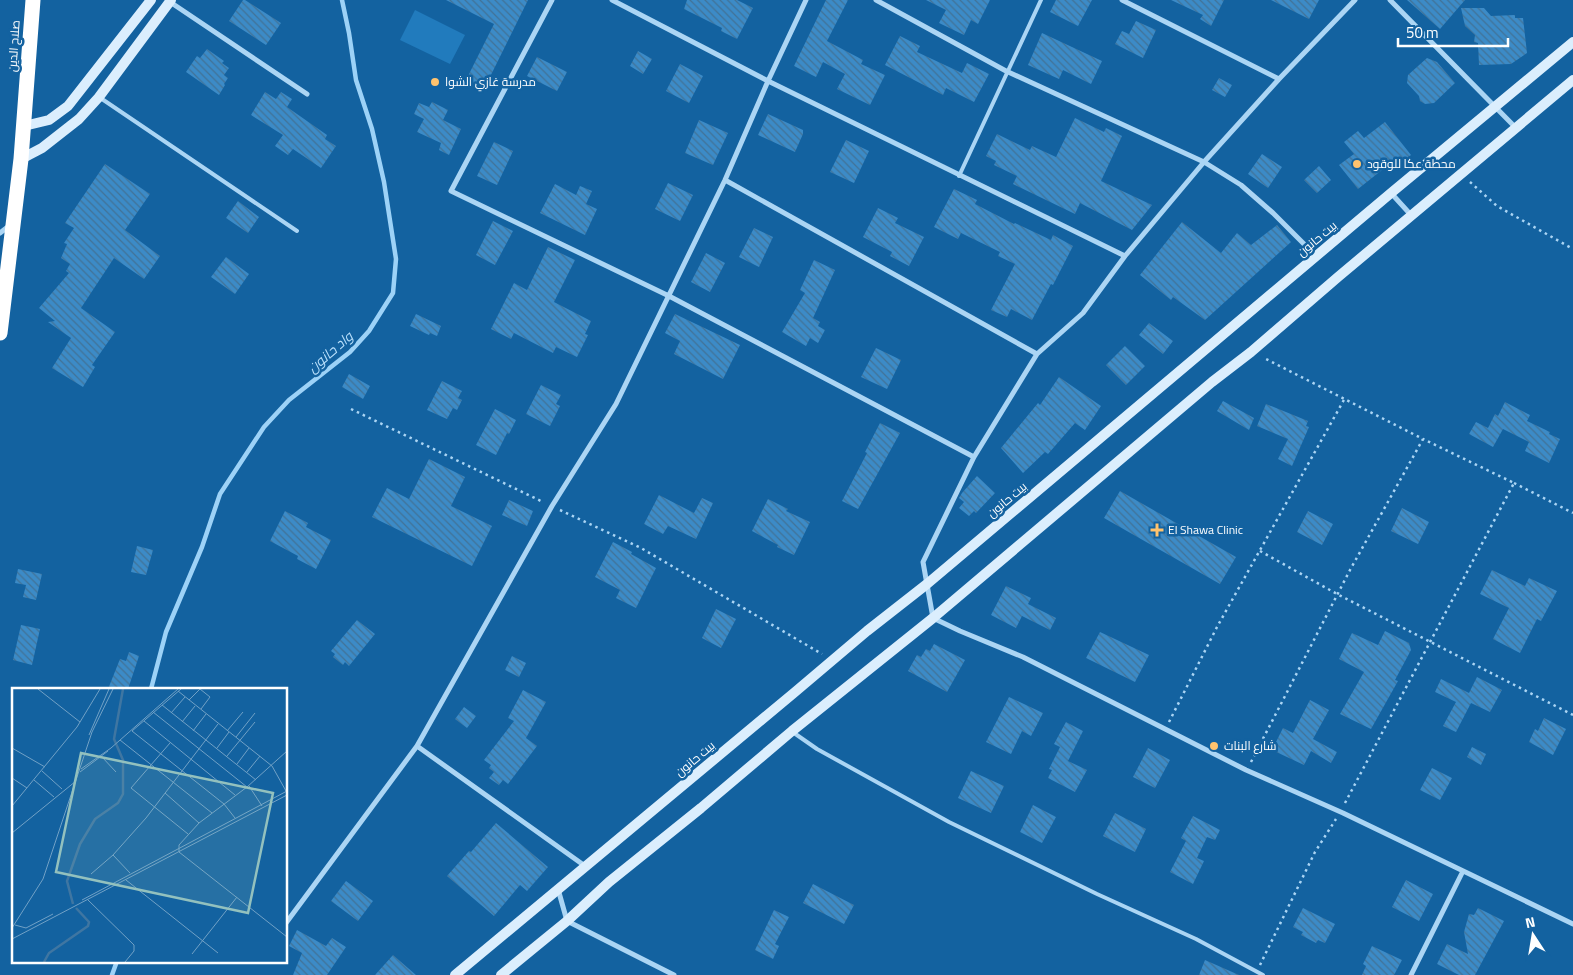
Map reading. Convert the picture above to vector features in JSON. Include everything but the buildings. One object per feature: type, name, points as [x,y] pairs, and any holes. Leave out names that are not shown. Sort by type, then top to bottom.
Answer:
[{"type":"highway","name":"صلاح الدين","points":[[0,333],[21,159],[33,0]]},
{"type":"main road","points":[[24,126],[49,120],[68,106],[151,0]]},
{"type":"main road","points":[[21,159],[42,148],[79,119],[99,97],[170,1]]},
{"type":"main road","name":"بيت حانون","points":[[455,975],[927,584],[1573,42]]},
{"type":"main road","points":[[500,975],[567,921],[609,882],[792,731],[933,618],[1204,388],[1251,352],[1573,80]]},
{"type":"street","points":[[552,0],[451,191],[669,296],[974,457]]},
{"type":"street","points":[[612,0],[768,82],[1125,256]]},
{"type":"street","points":[[288,920],[418,746],[552,506],[616,404],[725,180],[806,0]]},
{"type":"street","points":[[876,0],[1006,71],[1204,162],[1240,185],[1273,213],[1316,256]]},
{"type":"street","points":[[1122,0],[1279,78]]},
{"type":"street","points":[[1355,0],[1279,78],[1204,162],[1125,256],[1083,313],[1037,354],[974,457],[923,562],[933,618],[1022,656],[1246,770],[1340,811],[1573,924]]},
{"type":"street","points":[[1390,0],[1516,128]]},
{"type":"street","points":[[170,1],[308,94]]},
{"type":"street","points":[[725,180],[1037,354]]},
{"type":"street","points":[[1391,193],[1411,216]]},
{"type":"street","points":[[0,233],[13,222]]},
{"type":"street","points":[[418,746],[585,866]]},
{"type":"street","points":[[1411,975],[1463,871]]},
{"type":"street","points":[[558,889],[567,921],[674,975]]},
{"type":"lane","points":[[959,176],[1040,0]]},
{"type":"lane","points":[[99,97],[297,231]]},
{"type":"lane","points":[[792,731],[817,749],[950,822],[1097,894],[1196,939],[1263,975]]},
{"type":"path","points":[[1462,173],[1497,206],[1573,249]]},
{"type":"path","points":[[1251,352],[1573,513]]},
{"type":"path","points":[[1165,730],[1218,627],[1345,398]]},
{"type":"path","points":[[351,409],[641,548],[833,660]]},
{"type":"path","points":[[1246,770],[1337,594],[1423,439]]},
{"type":"path","points":[[1256,972],[1316,852],[1340,811],[1514,483]]},
{"type":"path","points":[[1260,551],[1337,594],[1573,715]]},
{"type":"shaded area","points":[[415,10],[465,35],[450,64],[400,40]]},
{"type":"waterway","name":"واد حانون","points":[[151,688],[166,632],[202,547],[220,494],[264,427],[289,400],[350,352],[369,331],[393,293],[396,259],[384,182],[372,129],[356,80],[342,0]]},
{"type":"waterway","name":"واد حانون","points":[[112,975],[117,962]]},
{"type":"place","name":"مدرسة غازي الشوا","points":[[435,82]]},
{"type":"place","name":"محطة عكا للوقود","points":[[1357,164]]},
{"type":"place","name":"El Shawa Clinic","points":[[1157,530]]},
{"type":"place","name":"شارع البنات","points":[[1214,746]]}]
